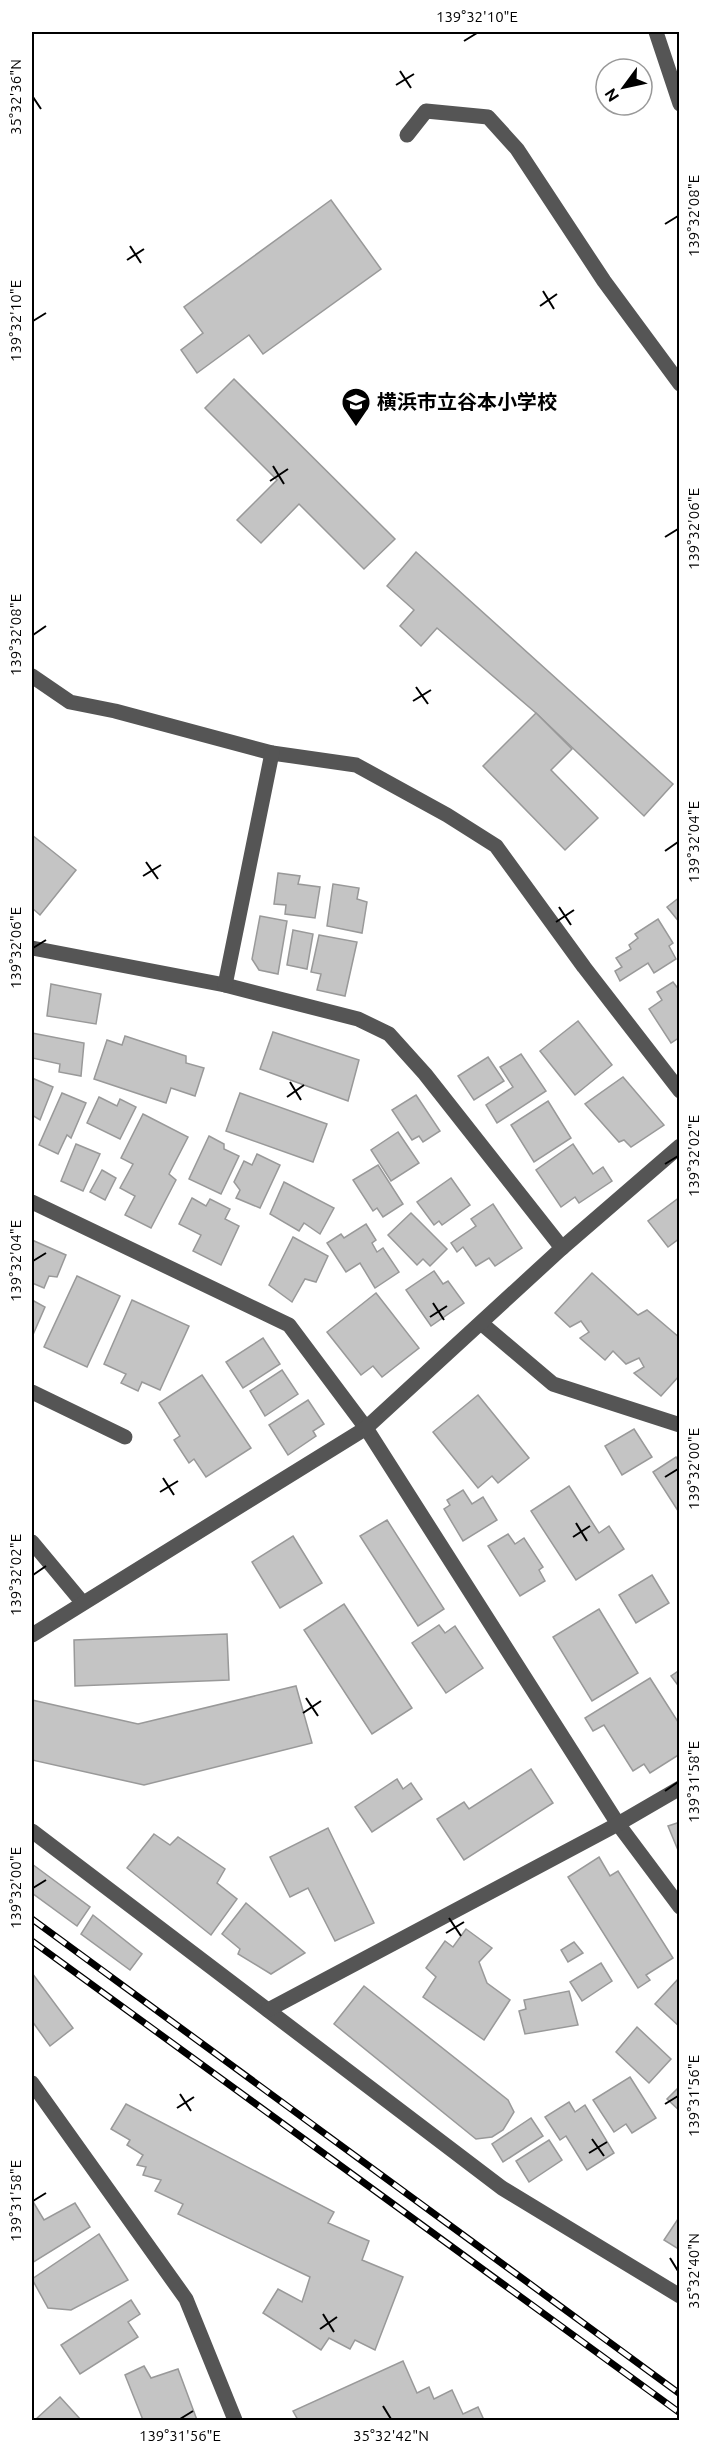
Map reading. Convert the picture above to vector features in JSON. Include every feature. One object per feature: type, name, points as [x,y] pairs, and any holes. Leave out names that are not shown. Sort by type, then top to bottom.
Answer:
[{"type":"street","points":[[656,32],[680,104]]},
{"type":"street","points":[[407,135],[426,111],[488,117],[518,149],[604,281],[680,384]]},
{"type":"street","points":[[32,676],[70,702],[115,711],[272,753],[356,765],[447,815],[496,846],[584,967],[680,1091]]},
{"type":"street","points":[[225,985],[272,753]]},
{"type":"street","points":[[32,948],[225,985],[358,1019],[389,1034],[425,1074],[562,1248]]},
{"type":"street","points":[[32,1635],[366,1428],[562,1248],[680,1146]]},
{"type":"street","points":[[32,1202],[289,1325],[366,1428],[618,1824],[680,1907]]},
{"type":"street","points":[[481,1323],[553,1384],[680,1425]]},
{"type":"street","points":[[32,1392],[125,1437]]},
{"type":"street","points":[[32,1542],[82,1602]]},
{"type":"street","points":[[267,2010],[618,1824],[680,1788]]},
{"type":"street","points":[[32,1831],[502,2188],[680,2296]]},
{"type":"street","points":[[32,2083],[186,2300],[235,2421]]},
{"type":"building","points":[[331,200],[381,269],[263,354],[249,335],[197,373],[181,350],[203,333],[184,307]]},
{"type":"building","points":[[234,379],[395,539],[364,569],[299,504],[261,543],[237,520],[277,480],[205,408]]},
{"type":"building","points":[[416,552],[673,784],[644,816],[536,713],[437,628],[421,646],[400,626],[414,610],[387,586]]},
{"type":"building","points":[[536,713],[572,749],[551,770],[598,818],[565,850],[483,766]]},
{"type":"building","points":[[32,835],[76,870],[40,915],[32,908]]},
{"type":"building","points":[[278,873],[300,876],[298,884],[320,887],[315,918],[285,914],[286,905],[274,904]]},
{"type":"building","points":[[333,884],[359,888],[357,899],[367,902],[362,933],[327,926]]},
{"type":"building","points":[[680,897],[680,923],[667,907]]},
{"type":"building","points":[[260,916],[287,921],[278,974],[259,970],[252,959]]},
{"type":"building","points":[[658,919],[673,943],[669,946],[676,959],[654,973],[648,963],[620,981],[615,971],[622,967],[616,958],[631,949],[629,945],[638,938],[635,934]]},
{"type":"building","points":[[293,930],[313,934],[307,969],[287,965]]},
{"type":"building","points":[[319,935],[357,942],[345,996],[317,990],[321,974],[311,972]]},
{"type":"building","points":[[673,982],[680,991],[680,1037],[671,1043],[649,1009],[662,1000],[657,992]]},
{"type":"building","points":[[51,984],[101,994],[96,1024],[47,1016]]},
{"type":"building","points":[[578,1021],[612,1065],[575,1095],[540,1051]]},
{"type":"building","points":[[273,1032],[359,1060],[348,1101],[260,1069]]},
{"type":"building","points":[[32,1033],[84,1043],[81,1076],[59,1072],[60,1064],[32,1058]]},
{"type":"building","points":[[125,1036],[186,1056],[186,1063],[204,1068],[195,1096],[171,1088],[166,1103],[94,1079],[107,1040],[122,1045]]},
{"type":"building","points":[[521,1054],[546,1091],[497,1123],[486,1105],[513,1087],[500,1067]]},
{"type":"building","points":[[488,1057],[504,1081],[474,1100],[458,1076]]},
{"type":"building","points":[[623,1077],[664,1125],[631,1147],[624,1140],[619,1142],[585,1104]]},
{"type":"building","points":[[32,1078],[53,1087],[40,1120],[32,1115]]},
{"type":"building","points":[[62,1093],[86,1103],[71,1138],[67,1135],[58,1154],[39,1145]]},
{"type":"building","points":[[240,1093],[327,1124],[313,1162],[226,1131]]},
{"type":"building","points":[[416,1095],[440,1131],[423,1142],[419,1136],[412,1140],[392,1110]]},
{"type":"building","points":[[99,1097],[117,1106],[120,1099],[136,1107],[120,1139],[87,1123]]},
{"type":"building","points":[[548,1101],[571,1138],[534,1162],[511,1125]]},
{"type":"building","points":[[143,1114],[188,1137],[169,1174],[176,1180],[151,1228],[125,1215],[135,1196],[120,1188],[133,1164],[121,1158]]},
{"type":"building","points":[[398,1132],[419,1163],[391,1181],[371,1150]]},
{"type":"building","points":[[209,1136],[224,1144],[224,1149],[239,1156],[221,1194],[189,1179]]},
{"type":"building","points":[[76,1144],[100,1154],[83,1191],[61,1181]]},
{"type":"building","points":[[573,1144],[593,1174],[603,1167],[612,1181],[579,1203],[575,1197],[561,1207],[536,1170]]},
{"type":"building","points":[[257,1154],[280,1165],[260,1208],[236,1198],[240,1190],[234,1182],[244,1161],[252,1165]]},
{"type":"building","points":[[378,1165],[403,1204],[383,1217],[377,1208],[373,1211],[353,1180]]},
{"type":"building","points":[[102,1170],[116,1178],[105,1200],[90,1192]]},
{"type":"building","points":[[451,1178],[470,1205],[442,1225],[439,1221],[434,1225],[417,1202]]},
{"type":"building","points":[[284,1182],[334,1208],[320,1234],[304,1223],[299,1231],[270,1214]]},
{"type":"building","points":[[680,1197],[680,1238],[668,1247],[648,1221]]},
{"type":"building","points":[[192,1198],[206,1206],[210,1199],[230,1209],[225,1219],[239,1226],[221,1265],[193,1251],[201,1235],[179,1224]]},
{"type":"building","points":[[493,1204],[522,1248],[495,1266],[489,1258],[476,1266],[463,1247],[457,1252],[451,1243],[476,1226],[471,1219]]},
{"type":"building","points":[[411,1213],[447,1249],[430,1266],[423,1259],[417,1265],[388,1235]]},
{"type":"building","points":[[366,1224],[376,1240],[372,1243],[377,1252],[383,1248],[399,1272],[375,1288],[360,1263],[346,1272],[327,1243],[341,1234],[344,1238]]},
{"type":"building","points":[[293,1237],[328,1256],[316,1282],[305,1279],[292,1302],[269,1285]]},
{"type":"building","points":[[32,1240],[66,1255],[57,1277],[49,1276],[44,1288],[32,1283]]},
{"type":"building","points":[[434,1271],[443,1284],[448,1281],[464,1303],[431,1326],[406,1290]]},
{"type":"building","points":[[592,1273],[638,1315],[647,1310],[680,1338],[680,1375],[661,1396],[634,1373],[644,1367],[639,1358],[626,1364],[613,1351],[605,1360],[580,1338],[589,1332],[581,1321],[570,1327],[555,1313]]},
{"type":"building","points":[[77,1276],[120,1296],[87,1367],[44,1347]]},
{"type":"building","points":[[376,1293],[419,1348],[382,1377],[373,1366],[361,1375],[327,1332]]},
{"type":"building","points":[[32,1300],[45,1307],[32,1337]]},
{"type":"building","points":[[132,1300],[189,1326],[160,1390],[142,1382],[138,1391],[121,1383],[126,1374],[104,1364]]},
{"type":"building","points":[[263,1338],[280,1364],[243,1388],[226,1362]]},
{"type":"building","points":[[282,1370],[298,1394],[265,1416],[250,1391]]},
{"type":"building","points":[[202,1375],[251,1448],[206,1477],[194,1459],[189,1463],[174,1440],[180,1436],[159,1403]]},
{"type":"building","points":[[478,1395],[529,1458],[498,1483],[492,1476],[478,1488],[433,1432]]},
{"type":"building","points":[[308,1400],[324,1424],[313,1431],[316,1436],[288,1455],[269,1425]]},
{"type":"building","points":[[634,1429],[652,1457],[622,1475],[605,1446]]},
{"type":"building","points":[[676,1457],[680,1463],[680,1514],[653,1472]]},
{"type":"building","points":[[569,1486],[599,1533],[609,1526],[624,1549],[576,1580],[531,1511]]},
{"type":"building","points":[[463,1490],[472,1504],[483,1497],[497,1520],[463,1541],[444,1509],[450,1505],[447,1500]]},
{"type":"building","points":[[387,1520],[444,1609],[418,1626],[360,1536]]},
{"type":"building","points":[[508,1534],[515,1544],[524,1538],[543,1567],[539,1570],[545,1581],[520,1596],[488,1546]]},
{"type":"building","points":[[293,1536],[322,1583],[280,1608],[252,1562]]},
{"type":"building","points":[[652,1575],[669,1603],[636,1623],[619,1595]]},
{"type":"building","points":[[344,1604],[412,1708],[372,1734],[304,1630]]},
{"type":"building","points":[[599,1609],[638,1673],[592,1701],[553,1637]]},
{"type":"building","points":[[439,1625],[445,1633],[455,1626],[483,1668],[446,1693],[412,1643]]},
{"type":"building","points":[[227,1634],[229,1680],[75,1686],[74,1640]]},
{"type":"building","points":[[680,1670],[680,1688],[671,1676]]},
{"type":"building","points":[[650,1678],[680,1725],[680,1754],[650,1773],[644,1764],[633,1771],[604,1725],[593,1731],[585,1718]]},
{"type":"building","points":[[296,1686],[312,1743],[144,1785],[32,1760],[32,1700],[138,1724]]},
{"type":"building","points":[[531,1769],[553,1803],[464,1860],[437,1819],[464,1802],[469,1809]]},
{"type":"building","points":[[397,1779],[403,1789],[411,1783],[422,1799],[372,1832],[355,1807]]},
{"type":"building","points":[[680,1822],[680,1855],[668,1826]]},
{"type":"building","points":[[328,1828],[374,1923],[335,1941],[308,1888],[290,1897],[270,1857]]},
{"type":"building","points":[[154,1834],[170,1845],[178,1837],[225,1869],[217,1883],[237,1899],[211,1935],[127,1868]]},
{"type":"building","points":[[599,1857],[610,1876],[618,1871],[673,1958],[646,1975],[650,1980],[638,1988],[568,1877]]},
{"type":"building","points":[[32,1864],[90,1907],[77,1926],[32,1893]]},
{"type":"building","points":[[246,1903],[305,1953],[271,1974],[238,1954],[240,1949],[222,1934]]},
{"type":"building","points":[[93,1915],[142,1954],[130,1970],[81,1934]]},
{"type":"building","points":[[466,1929],[492,1948],[479,1962],[487,1983],[510,2000],[484,2040],[423,1997],[436,1977],[426,1968],[445,1941],[453,1947]]},
{"type":"building","points":[[574,1942],[583,1953],[568,1962],[561,1950]]},
{"type":"building","points":[[601,1963],[612,1981],[582,2001],[570,1982]]},
{"type":"building","points":[[32,1973],[73,2028],[50,2046],[32,2021]]},
{"type":"building","points":[[680,1977],[680,2027],[655,2004]]},
{"type":"building","points":[[364,1986],[508,2100],[514,2112],[503,2130],[492,2137],[476,2139],[334,2024]]},
{"type":"building","points":[[569,1991],[578,2025],[525,2034],[519,2011],[526,2009],[524,2000]]},
{"type":"building","points":[[637,2027],[671,2059],[649,2083],[616,2052]]},
{"type":"building","points":[[630,2077],[656,2118],[632,2133],[626,2124],[614,2132],[593,2100]]},
{"type":"building","points":[[680,2086],[680,2111],[667,2099]]},
{"type":"building","points":[[569,2102],[575,2112],[585,2105],[614,2153],[587,2170],[566,2136],[560,2140],[545,2117]]},
{"type":"building","points":[[126,2104],[334,2212],[328,2223],[369,2241],[362,2260],[403,2277],[375,2350],[355,2340],[350,2349],[329,2338],[321,2350],[263,2313],[278,2289],[302,2302],[310,2277],[178,2214],[183,2204],[155,2191],[161,2180],[143,2175],[146,2167],[137,2165],[143,2155],[127,2145],[130,2140],[111,2129]]},
{"type":"building","points":[[531,2118],[543,2136],[503,2162],[492,2144]]},
{"type":"building","points":[[549,2140],[562,2160],[529,2182],[516,2161]]},
{"type":"building","points":[[32,2200],[44,2220],[75,2203],[90,2227],[32,2263]]},
{"type":"building","points":[[680,2216],[680,2250],[664,2240]]},
{"type":"building","points":[[99,2234],[128,2280],[71,2310],[48,2308],[32,2279]]},
{"type":"building","points":[[131,2300],[140,2314],[128,2322],[138,2337],[80,2374],[61,2345]]},
{"type":"building","points":[[403,2361],[417,2393],[429,2387],[434,2399],[452,2390],[463,2414],[478,2407],[484,2420],[298,2420],[293,2411]]},
{"type":"building","points":[[144,2366],[151,2378],[178,2369],[197,2420],[143,2420],[125,2375]]},
{"type":"building","points":[[60,2397],[81,2420],[35,2420]]},
{"type":"railway","points":[[32,1919],[680,2394]]},
{"type":"railway","points":[[32,1941],[680,2413]]},
{"type":"place","name":"横浜市立谷本小学校","points":[[356,428]]}]
